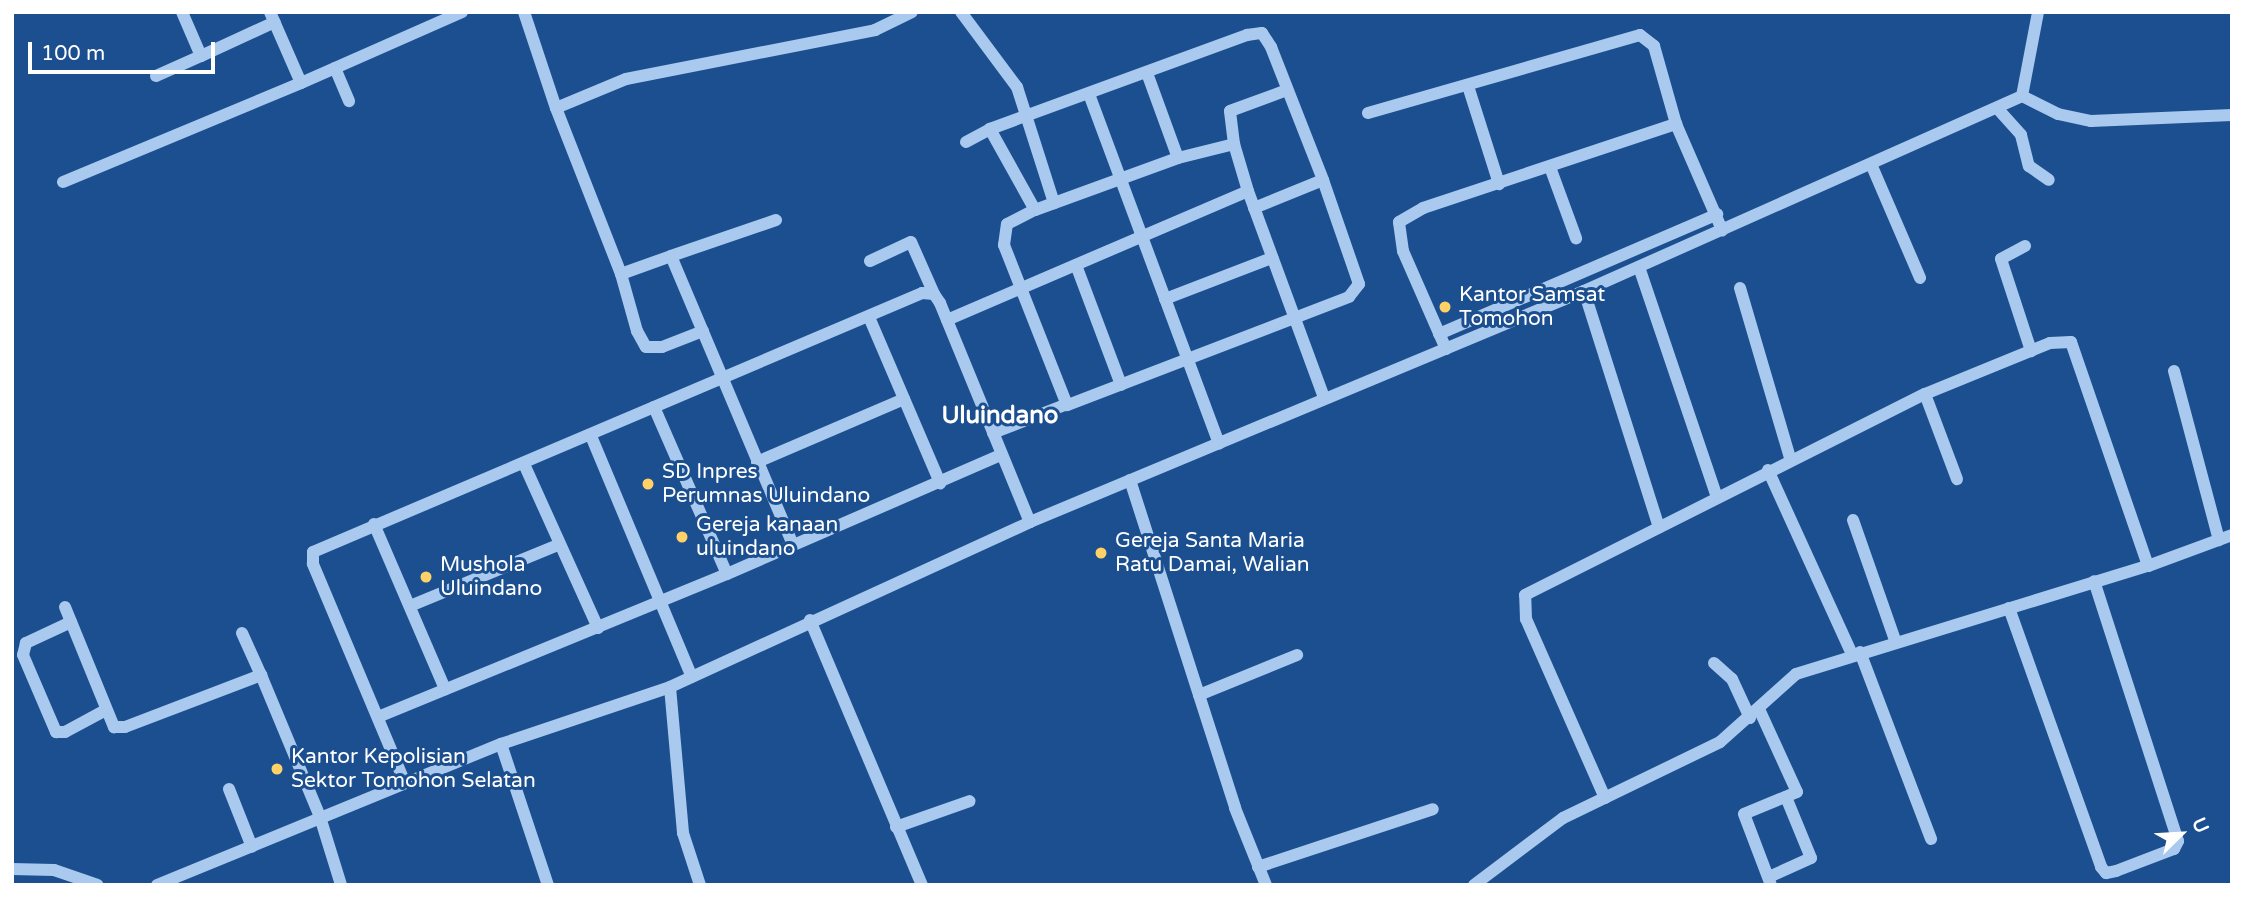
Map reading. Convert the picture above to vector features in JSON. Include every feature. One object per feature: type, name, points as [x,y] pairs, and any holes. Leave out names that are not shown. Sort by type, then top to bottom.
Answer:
[{"type":"street","points":[[182,12],[201,56]]},
{"type":"street","points":[[63,182],[301,83],[462,12]]},
{"type":"street","points":[[524,12],[556,108],[621,274],[637,331],[646,347],[662,347],[703,331]]},
{"type":"street","points":[[556,108],[626,79],[875,30],[912,12]]},
{"type":"street","points":[[961,12],[1017,88],[1054,203]]},
{"type":"street","points":[[2022,96],[2038,12]]},
{"type":"street","points":[[156,76],[201,56],[272,17],[301,83]]},
{"type":"street","points":[[966,142],[1024,114],[1089,94],[1257,32],[1266,38],[1323,180],[1359,289],[1349,297],[993,433]]},
{"type":"street","points":[[1368,113],[1640,35],[1654,46],[1676,124],[1722,230]]},
{"type":"street","points":[[335,68],[349,102]]},
{"type":"street","points":[[1147,73],[1178,158]]},
{"type":"street","points":[[1468,86],[1499,184]]},
{"type":"street","points":[[1287,90],[1230,111],[1234,144],[1248,191],[1324,398]]},
{"type":"street","points":[[1089,94],[1219,444]]},
{"type":"street","points":[[157,885],[196,879],[252,847],[320,817],[501,744],[670,687],[810,620],[1030,522],[1584,291],[2022,96]]},
{"type":"street","points":[[2022,96],[2058,114],[2091,121],[2232,115]]},
{"type":"street","points":[[1997,108],[2021,135],[2029,166],[2049,180]]},
{"type":"street","points":[[1446,349],[1399,239],[1399,222],[1423,208],[1676,124]]},
{"type":"street","points":[[990,129],[1035,209]]},
{"type":"street","points":[[1065,405],[1022,287],[1004,246],[1002,230],[1012,220],[1035,209],[1178,158],[1234,144]]},
{"type":"street","points":[[1871,164],[1920,278]]},
{"type":"street","points":[[1550,167],[1576,238]]},
{"type":"street","points":[[1254,208],[1323,180]]},
{"type":"street","points":[[947,320],[1142,239],[1248,191]]},
{"type":"street","points":[[1439,334],[1717,214]]},
{"type":"street","points":[[621,274],[776,219]]},
{"type":"street","points":[[870,261],[911,242],[947,320],[1030,522]]},
{"type":"street","points":[[2025,246],[2001,259],[2031,351]]},
{"type":"street","points":[[671,256],[793,545]]},
{"type":"street","points":[[1165,299],[1272,258]]},
{"type":"street","points":[[1076,265],[1121,385]]},
{"type":"street","points":[[1639,267],[1717,497]]},
{"type":"street","points":[[1740,288],[1791,461]]},
{"type":"street","points":[[1584,291],[1659,527]]},
{"type":"street","points":[[405,783],[311,555],[374,524],[591,436],[722,377],[922,293],[934,294]]},
{"type":"street","points":[[869,317],[940,483]]},
{"type":"street","points":[[1605,799],[1522,601],[1534,588],[1926,394],[2031,351],[2065,340],[2074,346],[2148,566]]},
{"type":"street","points":[[1474,885],[1552,825],[1688,761],[1755,713],[1796,674],[1856,653],[2148,566],[2225,537],[2174,371]]},
{"type":"street","points":[[1926,394],[1957,479]]},
{"type":"street","points":[[757,462],[904,399]]},
{"type":"street","points":[[654,407],[727,574]]},
{"type":"street","points":[[591,436],[692,677]]},
{"type":"street","points":[[377,717],[727,574],[1002,455]]},
{"type":"street","points":[[524,464],[558,545],[598,628]]},
{"type":"street","points":[[1768,470],[1856,653],[1931,839]]},
{"type":"street","points":[[1130,480],[1199,695],[1266,885]]},
{"type":"street","points":[[1853,520],[1896,643]]},
{"type":"street","points":[[374,524],[445,689]]},
{"type":"street","points":[[410,606],[558,545]]},
{"type":"street","points":[[2009,608],[2101,867],[2106,873],[2116,871],[2174,849],[2178,841],[2094,580]]},
{"type":"street","points":[[65,607],[104,711],[114,727],[125,727],[261,675]]},
{"type":"street","points":[[810,620],[922,885]]},
{"type":"street","points":[[71,622],[26,643],[23,655],[56,732],[65,732],[104,711]]},
{"type":"street","points":[[242,633],[320,817],[341,885]]},
{"type":"street","points":[[1199,695],[1297,655]]},
{"type":"street","points":[[1714,663],[1732,679],[1755,713],[1797,788],[1786,797],[1744,814],[1770,881],[1811,858],[1786,797]]},
{"type":"street","points":[[670,687],[683,833],[700,885]]},
{"type":"street","points":[[501,744],[548,885]]},
{"type":"street","points":[[229,789],[252,847]]},
{"type":"street","points":[[896,827],[970,801]]},
{"type":"street","points":[[1258,867],[1433,809]]},
{"type":"street","points":[[12,869],[54,870],[98,885]]},
{"type":"place","name":"Kantor Samsat Tomohon","points":[[1445,307]]},
{"type":"place","name":"SD Inpres Perumnas Uluindano","points":[[648,484]]},
{"type":"place","name":"Gereja kanaan uluindano","points":[[682,537]]},
{"type":"place","name":"Gereja Santa Maria Ratu Damai, Walian","points":[[1101,553]]},
{"type":"place","name":"Mushola Uluindano","points":[[426,577]]},
{"type":"place","name":"Kantor Kepolisian Sektor Tomohon Selatan","points":[[277,769]]},
{"type":"district","name":"Uluindano","points":[[1000,416]]}]
